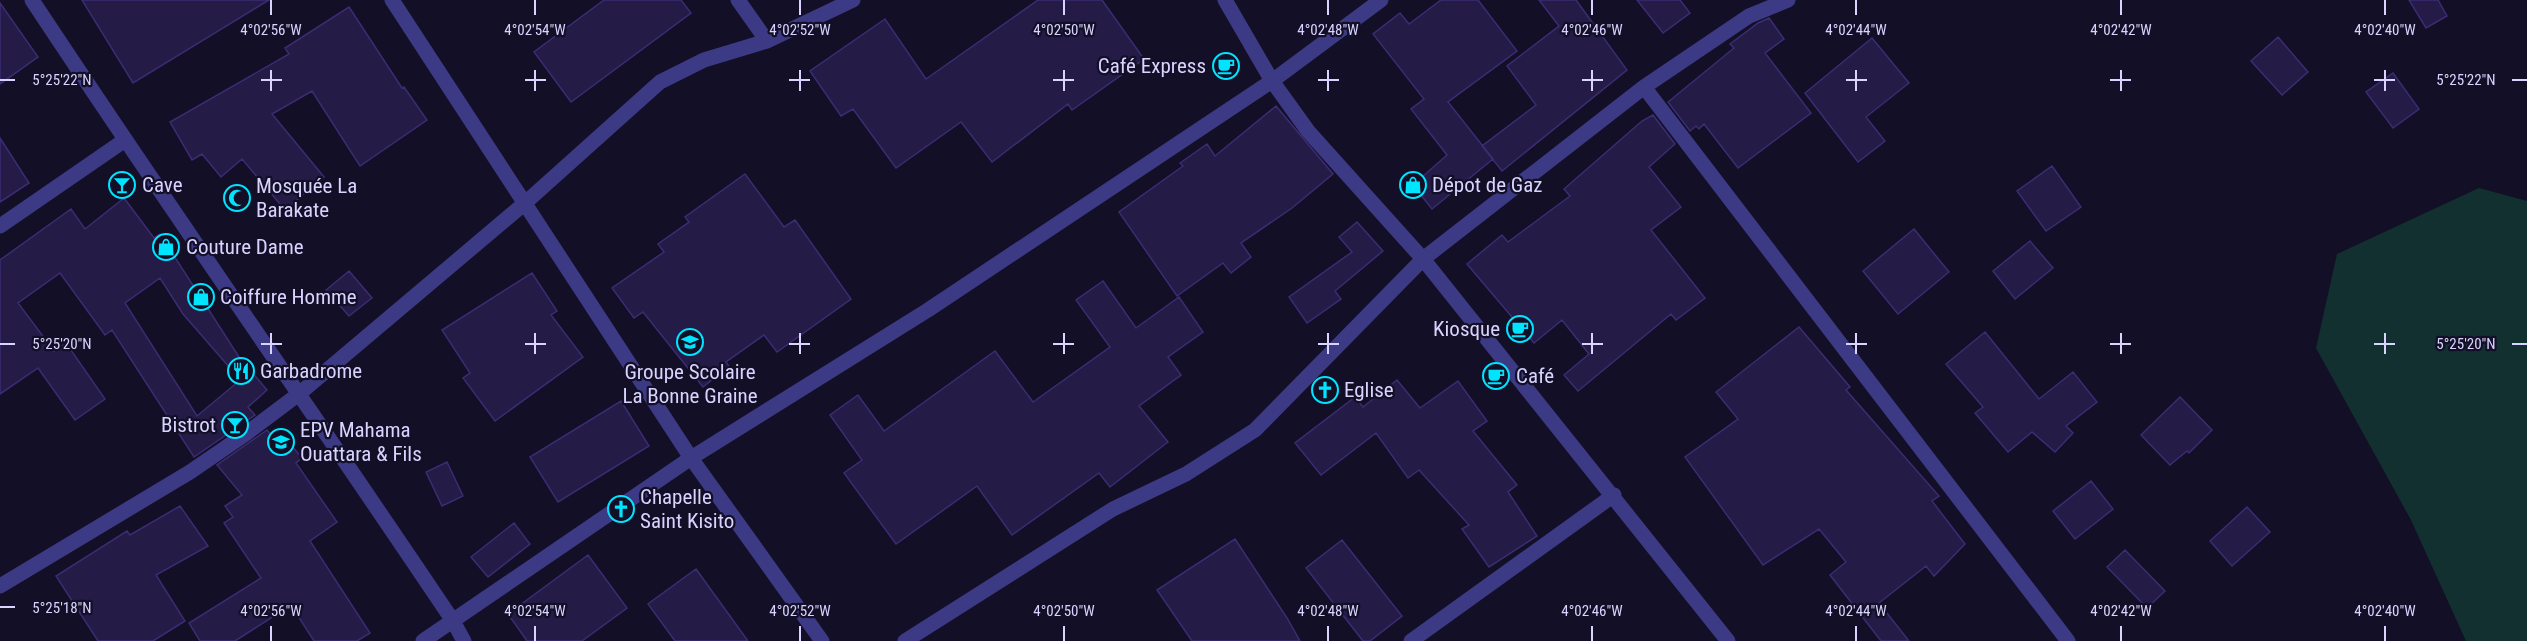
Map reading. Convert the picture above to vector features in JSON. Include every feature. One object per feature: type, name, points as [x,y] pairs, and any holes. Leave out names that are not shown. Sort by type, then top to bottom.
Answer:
[{"type":"street","points":[[32,0],[125,140],[300,393],[453,621],[464,641]]},
{"type":"street","points":[[392,0],[691,458],[822,641]]},
{"type":"street","points":[[738,0],[767,41]]},
{"type":"street","points":[[0,586],[190,472],[248,433],[300,393],[525,204],[619,115],[660,82],[704,60],[767,41],[853,0]]},
{"type":"street","points":[[1225,0],[1272,81],[1308,131],[1422,259],[1614,495],[1728,641]]},
{"type":"street","points":[[423,641],[691,458],[928,310],[1272,81],[1381,0]]},
{"type":"street","points":[[905,641],[1113,509],[1186,474],[1255,430],[1422,259],[1644,87],[1749,16],[1788,0]]},
{"type":"street","points":[[1644,87],[2068,641]]},
{"type":"street","points":[[0,226],[125,140]]},
{"type":"street","points":[[1411,641],[1614,495]]},
{"type":"green space","points":[[2479,188],[2527,201],[2527,641],[2466,641],[2411,520],[2316,348],[2337,254]]},
{"type":"building","points":[[82,0],[269,0],[133,83]]},
{"type":"building","points":[[604,0],[681,0],[691,13],[571,102],[534,52]]},
{"type":"building","points":[[1038,0],[1102,0],[1144,59],[1072,110],[1068,104],[992,162],[961,122],[896,168],[853,109],[841,116],[810,71],[885,19],[926,79]]},
{"type":"building","points":[[1441,0],[1478,0],[1517,51],[1448,102],[1493,159],[1432,209],[1413,185],[1447,155],[1411,109],[1424,99],[1373,34],[1400,13],[1409,24]]},
{"type":"building","points":[[1539,0],[1576,0],[1627,70],[1502,171],[1482,146],[1536,105],[1507,66],[1559,26]]},
{"type":"building","points":[[1637,0],[1680,0],[1690,13],[1663,33]]},
{"type":"building","points":[[2409,0],[2438,0],[2447,16],[2426,28]]},
{"type":"building","points":[[0,3],[38,57],[0,84]]},
{"type":"building","points":[[349,7],[402,88],[404,87],[427,120],[360,166],[312,91],[272,114],[324,177],[285,210],[242,159],[221,177],[202,154],[192,160],[170,122],[289,54],[285,48]]},
{"type":"building","points":[[1769,18],[1784,39],[1765,53],[1811,113],[1738,168],[1704,124],[1699,129],[1696,126],[1690,131],[1668,102],[1734,48],[1730,44],[1758,23]]},
{"type":"building","points":[[2278,37],[2308,72],[2282,95],[2251,61]]},
{"type":"building","points":[[1872,38],[1909,83],[1866,117],[1885,141],[1858,162],[1805,93]]},
{"type":"building","points":[[2393,73],[2419,109],[2393,128],[2366,92]]},
{"type":"building","points":[[1276,106],[1333,174],[1292,208],[1241,243],[1251,257],[1231,273],[1223,263],[1177,296],[1119,212],[1183,166],[1180,163],[1207,144],[1215,156]]},
{"type":"building","points":[[1653,115],[1675,144],[1649,167],[1681,207],[1651,230],[1705,298],[1676,320],[1671,314],[1578,391],[1564,375],[1589,354],[1562,320],[1534,343],[1467,264],[1502,235],[1508,242],[1570,196],[1564,189],[1642,121]]},
{"type":"building","points":[[0,138],[29,183],[0,202]]},
{"type":"building","points":[[2052,166],[2081,207],[2046,231],[2017,191]]},
{"type":"building","points":[[745,174],[784,227],[795,220],[851,299],[777,352],[764,335],[726,362],[729,366],[703,387],[643,312],[634,318],[612,288],[664,252],[658,244],[689,222],[685,217]]},
{"type":"building","points":[[124,198],[154,238],[160,234],[241,360],[230,368],[183,314],[160,278],[125,303],[197,416],[251,371],[267,390],[248,407],[255,415],[194,457],[112,330],[105,335],[60,273],[18,303],[54,351],[66,343],[105,399],[75,420],[38,368],[0,394],[0,260],[71,209],[85,229]]},
{"type":"building","points":[[1357,222],[1383,251],[1335,291],[1341,299],[1307,323],[1289,297],[1352,252],[1339,237]]},
{"type":"building","points":[[1914,229],[1949,272],[1898,314],[1863,271]]},
{"type":"building","points":[[2030,241],[2053,268],[2015,299],[1993,271]]},
{"type":"building","points":[[349,271],[372,298],[349,316],[326,290]]},
{"type":"building","points":[[532,273],[557,311],[551,315],[583,357],[495,421],[463,378],[470,373],[442,330]]},
{"type":"building","points":[[1103,281],[1136,328],[1179,297],[1203,332],[1168,357],[1181,375],[1139,406],[1168,442],[1110,487],[1099,473],[1012,535],[977,486],[896,544],[844,473],[862,460],[830,415],[858,395],[884,431],[995,351],[1033,402],[1110,347],[1076,300]]},
{"type":"building","points":[[1799,327],[1850,387],[1846,390],[1939,496],[1932,501],[1965,544],[1934,576],[1926,566],[1879,603],[1909,641],[1881,641],[1830,575],[1846,562],[1819,529],[1763,565],[1685,457],[1738,419],[1716,392]]},
{"type":"building","points":[[1985,332],[2039,399],[2073,372],[2097,402],[2066,426],[2073,433],[2055,452],[2032,432],[2008,452],[1975,413],[1983,407],[1946,364]]},
{"type":"building","points":[[1397,380],[1420,408],[1458,381],[1487,421],[1473,431],[1517,485],[1508,492],[1537,536],[1489,567],[1462,529],[1469,525],[1419,470],[1408,478],[1376,433],[1321,475],[1295,443],[1355,397],[1363,407]]},
{"type":"building","points":[[2180,397],[2212,430],[2189,453],[2187,451],[2170,465],[2141,435]]},
{"type":"building","points":[[621,401],[649,446],[558,502],[530,457]]},
{"type":"building","points":[[267,430],[275,440],[282,434],[302,458],[296,463],[337,522],[310,541],[370,633],[357,641],[314,641],[291,605],[235,641],[200,641],[189,623],[261,578],[224,523],[233,517],[225,506],[242,495],[217,465]]},
{"type":"building","points":[[447,462],[463,496],[442,506],[426,472]]},
{"type":"building","points":[[2091,481],[2113,509],[2075,539],[2053,511]]},
{"type":"building","points":[[180,506],[208,546],[156,575],[185,621],[153,641],[98,641],[56,576],[127,531],[130,535]]},
{"type":"building","points":[[2247,507],[2270,532],[2232,566],[2210,541]]},
{"type":"building","points":[[514,523],[530,544],[488,577],[471,557]]},
{"type":"building","points":[[1235,539],[1300,641],[1192,641],[1157,590]]},
{"type":"building","points":[[1342,540],[1402,616],[1370,641],[1363,641],[1306,568]]},
{"type":"building","points":[[2125,550],[2165,591],[2147,608],[2107,567]]},
{"type":"building","points":[[588,555],[627,608],[582,641],[527,641],[508,614]]},
{"type":"building","points":[[696,569],[748,641],[675,641],[648,604]]},
{"type":"place","name":"Café Express","points":[[1226,66]]},
{"type":"place","name":"Cave","points":[[122,185]]},
{"type":"place","name":"Dépot de Gaz","points":[[1413,185]]},
{"type":"place","name":"Mosquée La Barakate","points":[[237,198]]},
{"type":"place","name":"Couture Dame","points":[[166,247]]},
{"type":"place","name":"Coiffure Homme","points":[[201,297]]},
{"type":"place","name":"Kiosque","points":[[1520,329]]},
{"type":"place","name":"Groupe Scolaire La Bonne Graine","points":[[690,342]]},
{"type":"place","name":"Garbadrome","points":[[241,371]]},
{"type":"place","name":"Café","points":[[1496,376]]},
{"type":"place","name":"Eglise","points":[[1325,390]]},
{"type":"place","name":"Bistrot","points":[[235,425]]},
{"type":"place","name":"EPV Mahama Ouattara & Fils","points":[[281,442]]},
{"type":"place","name":"Chapelle Saint Kisito","points":[[621,509]]}]
